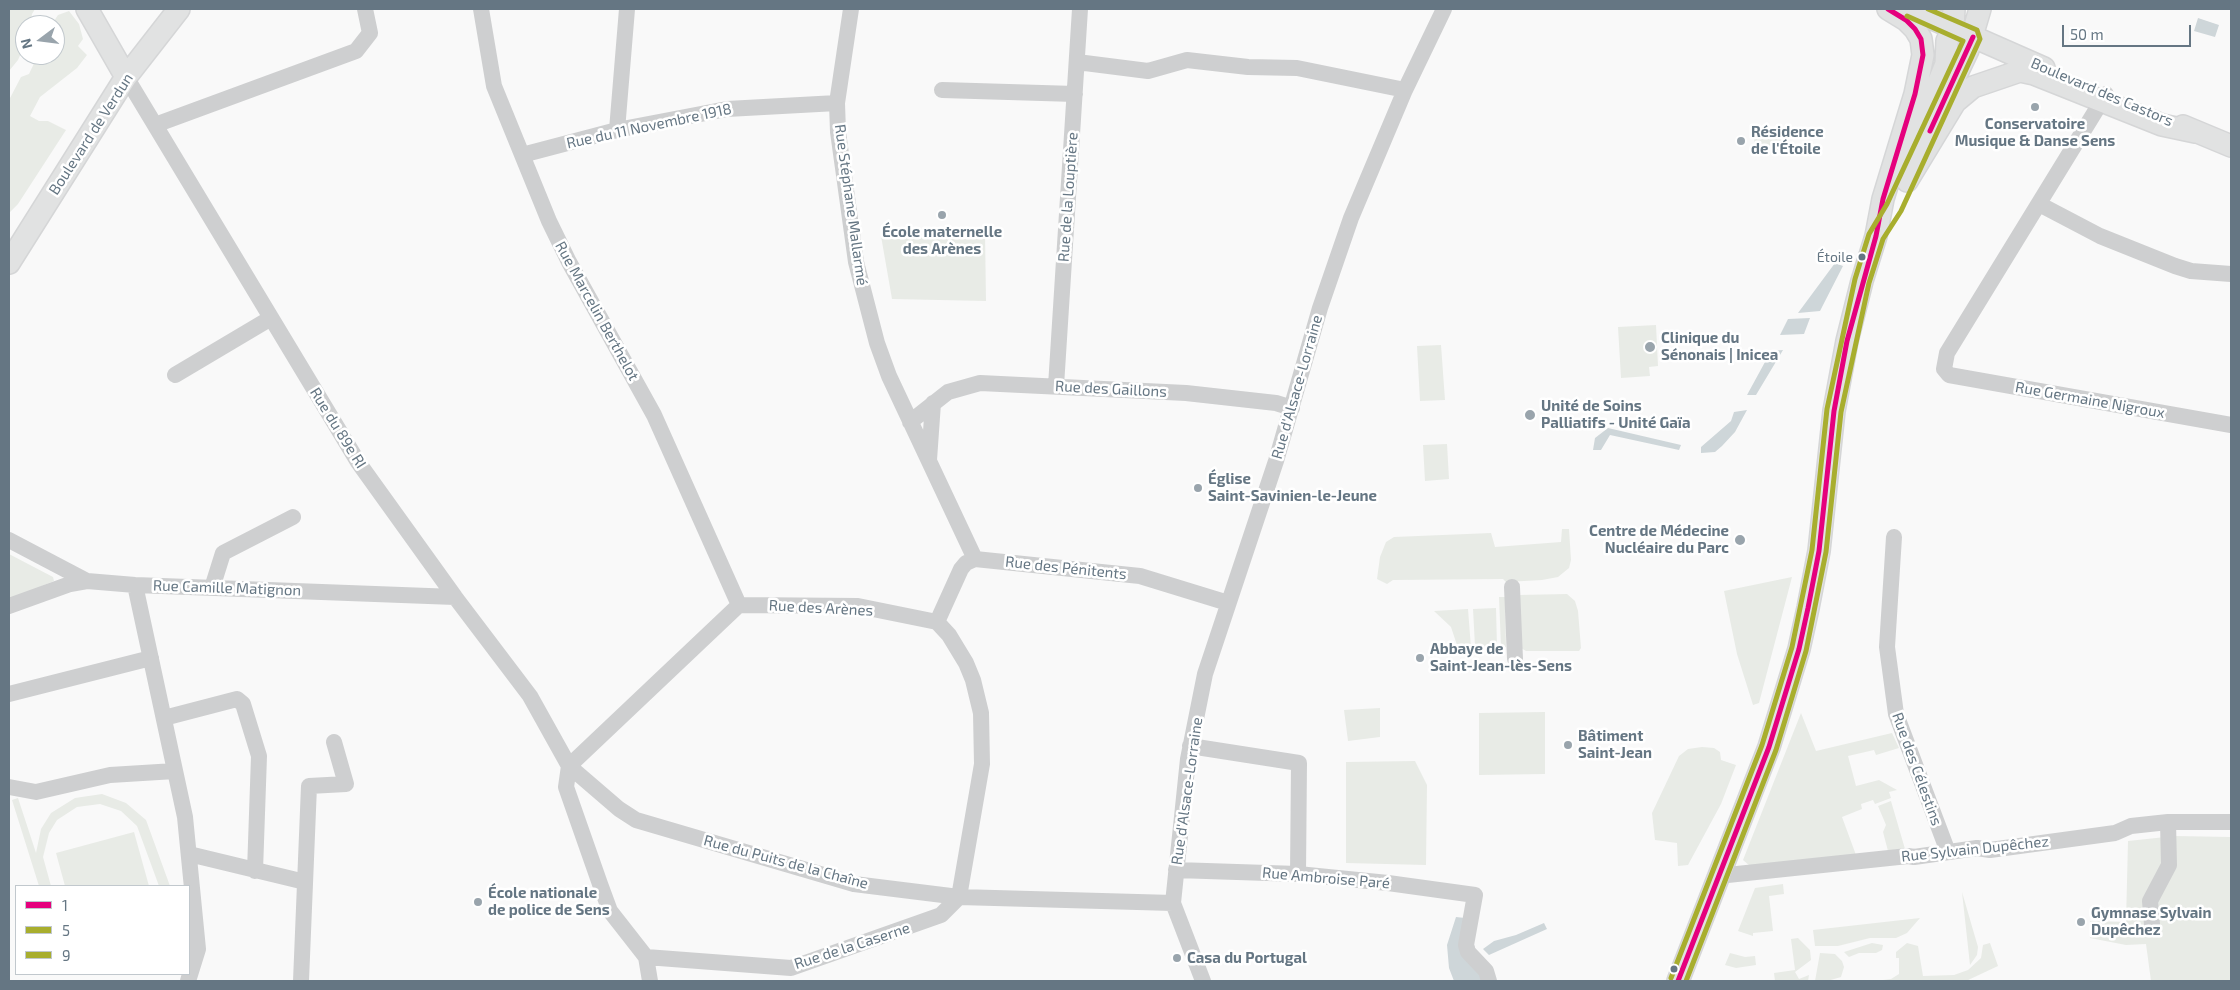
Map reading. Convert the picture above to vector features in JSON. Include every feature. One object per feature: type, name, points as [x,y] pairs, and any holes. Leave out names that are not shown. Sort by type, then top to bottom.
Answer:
[{"type":"main road","name":"Boulevard de Verdun","points":[[9,263],[126,78],[178,9]]},
{"type":"main road","points":[[1876,236],[1883,199],[1915,94],[1923,54],[1921,39],[1915,29],[1906,20],[1888,9]]},
{"type":"main road","name":"Boulevard des Castors","points":[[1910,9],[1946,16],[1973,37],[2103,97],[2231,146]]},
{"type":"main road","points":[[1876,236],[1894,208],[1973,37],[1980,9]]},
{"type":"main road","points":[[89,12],[126,78]]},
{"type":"main road","points":[[1923,54],[1946,16]]},
{"type":"main road","points":[[1678,981],[1769,747],[1799,649],[1819,551],[1835,402],[1860,290],[1876,236],[1946,64],[1946,16]]},
{"type":"main road","points":[[1907,180],[1955,102],[1969,89],[1978,84],[2020,71],[2103,97]]},
{"type":"street","points":[[154,125],[356,51],[370,33],[365,9]]},
{"type":"street","name":"Rue Marcelin Berthelot","points":[[481,9],[490,76],[562,248],[654,415],[739,604]]},
{"type":"street","points":[[617,130],[627,9]]},
{"type":"street","name":"Rue Stéphane Mallarmé","points":[[851,9],[837,103],[838,132],[856,262],[877,343],[910,422],[975,559]]},
{"type":"street","name":"Rue de la Louptière","points":[[1056,386],[1080,9]]},
{"type":"street","name":"Rue d'Alsace-Lorraine","points":[[1203,981],[1173,902],[1190,746],[1205,674],[1277,440],[1292,408],[1320,308],[1351,218],[1405,90],[1444,9]]},
{"type":"street","points":[[1076,62],[1148,71],[1187,60],[1248,66],[1297,68],[1405,90]]},
{"type":"street","name":"Rue du 89e RI","points":[[126,78],[358,462],[454,597],[530,696],[569,766]]},
{"type":"street","points":[[942,90],[1075,94]]},
{"type":"street","points":[[2103,97],[2039,204],[2100,236],[2175,266],[2192,270],[2231,274]]},
{"type":"street","name":"Rue du 11 Novembre 1918","points":[[522,155],[617,130],[727,109],[837,103]]},
{"type":"street","name":"Rue Germaine Nigroux","points":[[2039,204],[1947,354],[1943,365],[1949,375],[2231,425]]},
{"type":"street","points":[[175,375],[271,318]]},
{"type":"street","name":"Rue des Gaillons","points":[[910,422],[948,392],[980,382],[1186,393],[1227,402],[1276,403],[1292,408]]},
{"type":"street","points":[[929,461],[933,403]]},
{"type":"street","points":[[212,588],[223,553],[293,518]]},
{"type":"street","name":"Rue des Célestins","points":[[1894,536],[1887,647],[1896,714],[1948,852]]},
{"type":"street","name":"Rue Camille Matignon","points":[[9,540],[88,581],[135,585],[454,597]]},
{"type":"street","points":[[959,898],[982,764],[982,722],[973,680],[949,635],[937,622],[962,569],[966,563],[975,559]]},
{"type":"street","name":"Rue des Pénitents","points":[[975,559],[1140,576],[1228,603]]},
{"type":"street","points":[[9,606],[70,584],[88,581]]},
{"type":"street","points":[[135,585],[185,817],[198,949],[190,975]]},
{"type":"street","points":[[1512,587],[1515,659]]},
{"type":"street","points":[[650,981],[646,957],[610,911],[566,787],[569,766],[739,604]]},
{"type":"street","name":"Rue des Arènes","points":[[739,604],[858,606],[937,622]]},
{"type":"street","points":[[9,694],[151,658]]},
{"type":"street","points":[[164,718],[236,699],[243,704],[259,756],[255,871]]},
{"type":"street","points":[[301,981],[309,786],[346,784],[334,742]]},
{"type":"street","points":[[1190,746],[1299,763],[1298,874]]},
{"type":"street","name":"Rue du Puits de la Chaîne","points":[[569,766],[636,820],[854,884],[959,898],[1173,902]]},
{"type":"street","points":[[9,787],[36,792],[110,775],[175,771]]},
{"type":"street","points":[[2152,924],[2150,902],[2169,865],[2168,822]]},
{"type":"street","name":"Rue Sylvain Dupêchez","points":[[1718,876],[1977,848],[1990,850],[2115,833],[2131,826],[2168,822],[2231,822]]},
{"type":"street","points":[[189,854],[305,882]]},
{"type":"street","name":"Rue Ambroise Paré","points":[[1176,870],[1298,874],[1388,883],[1475,895],[1466,945],[1468,952],[1486,971],[1489,981]]},
{"type":"street","name":"Rue de la Caserne","points":[[646,957],[793,974],[941,915],[959,898]]},
{"type":"shaded area","points":[[9,9],[35,9],[32,15],[15,15],[15,64],[9,71]]},
{"type":"shaded area","points":[[69,11],[79,24],[83,39],[78,46],[87,55],[77,68],[40,97],[30,116],[39,121],[48,121],[66,130],[18,204],[9,213],[9,100],[21,77],[29,74],[33,65],[65,65],[65,15],[58,15]]},
{"type":"shaded area","points":[[2198,18],[2219,25],[2215,37],[2194,31]]},
{"type":"shaded area","points":[[1784,128],[1787,152],[1756,155],[1753,131]]},
{"type":"shaded area","points":[[985,232],[986,301],[892,299],[881,236]]},
{"type":"shaded area","points":[[1835,263],[1843,266],[1820,311],[1798,313]]},
{"type":"shaded area","points":[[1810,318],[1804,334],[1780,335],[1788,319]]},
{"type":"shaded area","points":[[1656,325],[1658,366],[1649,367],[1650,376],[1621,378],[1618,327]]},
{"type":"shaded area","points":[[1441,345],[1445,400],[1420,401],[1417,346]]},
{"type":"shaded area","points":[[1783,350],[1756,395],[1747,395],[1771,351]]},
{"type":"shaded area","points":[[1747,410],[1735,432],[1722,446],[1715,452],[1701,453],[1701,447],[1731,421],[1734,412]]},
{"type":"shaded area","points":[[1608,428],[1681,445],[1679,450],[1610,435],[1601,450],[1593,450],[1595,438]]},
{"type":"shaded area","points":[[1447,444],[1449,479],[1425,481],[1423,445]]},
{"type":"shaded area","points":[[1562,529],[1569,529],[1571,560],[1569,568],[1558,577],[1506,582],[1503,579],[1393,580],[1387,584],[1377,579],[1380,557],[1386,542],[1394,537],[1491,533],[1495,547],[1561,542]]},
{"type":"shaded area","points":[[9,554],[53,577],[54,581],[9,600]]},
{"type":"shaded area","points":[[1792,577],[1759,703],[1753,705],[1737,654],[1724,591]]},
{"type":"shaded area","points":[[1567,594],[1575,601],[1578,611],[1581,648],[1579,651],[1526,651],[1521,648],[1518,595]]},
{"type":"shaded area","points":[[1499,597],[1505,597],[1506,647],[1501,647]]},
{"type":"shaded area","points":[[1496,608],[1497,647],[1475,646],[1473,609]]},
{"type":"shaded area","points":[[1468,609],[1471,648],[1458,648],[1451,627],[1434,611]]},
{"type":"shaded area","points":[[1380,708],[1380,737],[1348,741],[1344,710]]},
{"type":"shaded area","points":[[1545,712],[1545,774],[1479,775],[1479,713]]},
{"type":"shaded area","points":[[1801,713],[1816,751],[1892,733],[1899,748],[1876,755],[1874,750],[1848,756],[1856,786],[1879,780],[1897,790],[1889,792],[1891,798],[1875,804],[1873,800],[1861,804],[1862,809],[1842,817],[1856,855],[1750,866],[1743,860]]},
{"type":"shaded area","points":[[1714,748],[1720,752],[1721,760],[1736,765],[1721,804],[1688,865],[1678,866],[1677,843],[1655,840],[1652,813],[1679,756],[1688,749]]},
{"type":"shaded area","points":[[1415,761],[1427,785],[1426,865],[1346,863],[1346,762]]},
{"type":"shaded area","points":[[102,794],[126,803],[146,820],[170,885],[159,885],[137,826],[121,811],[100,804],[77,807],[57,820],[49,833],[43,857],[51,885],[39,885],[12,800],[18,798],[36,853],[41,829],[51,813],[75,798]]},
{"type":"shaded area","points":[[1891,801],[1905,849],[1888,851],[1883,832],[1886,825],[1878,806]]},
{"type":"shaded area","points":[[134,832],[149,885],[65,885],[56,853]]},
{"type":"shaded area","points":[[2175,836],[2231,837],[2231,981],[2151,981],[2146,944],[2126,945],[2090,938],[2090,921],[2126,922],[2128,841]]},
{"type":"shaded area","points":[[1783,884],[1784,894],[1769,896],[1773,931],[1753,933],[1753,936],[1738,931],[1755,888]]},
{"type":"shaded area","points":[[1962,892],[1978,947],[1977,955],[1970,965]]},
{"type":"shaded area","points":[[1456,917],[1465,918],[1486,981],[1454,981],[1449,968],[1447,945]]},
{"type":"shaded area","points":[[1920,918],[1907,933],[1896,938],[1870,938],[1838,946],[1815,946],[1813,930]]},
{"type":"shaded area","points":[[1544,923],[1547,929],[1489,955],[1483,949],[1494,941],[1516,935]]},
{"type":"shaded area","points":[[1798,938],[1810,950],[1811,960],[1795,972],[1799,979],[1809,975],[1808,981],[1775,981],[1774,973],[1795,970],[1791,939]]},
{"type":"shaded area","points":[[1872,943],[1883,945],[1882,950],[1876,953],[1859,953],[1849,957],[1844,952]]},
{"type":"shaded area","points":[[1907,943],[1918,946],[1923,976],[1954,975],[1968,970],[1981,958],[1983,945],[1990,943],[1998,966],[1966,981],[1875,981],[1891,979],[1899,974],[1899,958],[1896,958],[1896,952]]},
{"type":"shaded area","points":[[1730,953],[1745,957],[1755,956],[1756,965],[1736,968],[1725,965]]},
{"type":"shaded area","points":[[1820,953],[1835,954],[1842,961],[1844,967],[1841,977],[1827,981],[1815,981]]},
{"type":"transit line","name":"1","points":[[1678,981],[1769,747],[1799,649],[1808,608],[1819,551],[1834,411],[1847,341],[1876,236],[1883,199],[1915,94],[1923,55],[1921,39],[1915,29],[1906,20],[1888,9]]},
{"type":"transit line","name":"5","points":[[1686,981],[1776,750],[1806,651],[1826,552],[1841,412],[1869,283],[1883,239],[1901,211],[1980,39],[1977,30],[1928,9]]},
{"type":"transit line","name":"9","points":[[1671,978],[1762,745],[1792,647],[1812,550],[1827,409],[1855,279],[1869,234],[1887,204],[1963,41],[1907,16]]},
{"type":"transit line","name":"1","points":[[1930,131],[1973,37]]},
{"type":"place","name":"Conservatoire Musique & Danse Sens","points":[[2035,107]]},
{"type":"place","name":"Résidence de l'Étoile","points":[[1741,141]]},
{"type":"place","name":"École maternelle des Arènes","points":[[942,215]]},
{"type":"place","name":"Étoile","points":[[1862,257]]},
{"type":"place","name":"Clinique du Sénonais | Inicea","points":[[1650,347]]},
{"type":"place","name":"Unité de Soins Palliatifs - Unité Gaïa","points":[[1530,415]]},
{"type":"place","name":"Église Saint-Savinien-le-Jeune","points":[[1198,488]]},
{"type":"place","name":"Centre de Médecine Nucléaire du Parc","points":[[1740,540]]},
{"type":"place","name":"Abbaye de Saint-Jean-lès-Sens","points":[[1420,658]]},
{"type":"place","name":"Bâtiment Saint-Jean","points":[[1568,745]]},
{"type":"place","name":"École nationale de police de Sens","points":[[478,902]]},
{"type":"place","name":"Gymnase Sylvain Dupêchez","points":[[2081,922]]},
{"type":"place","name":"Casa du Portugal","points":[[1177,958]]}]
